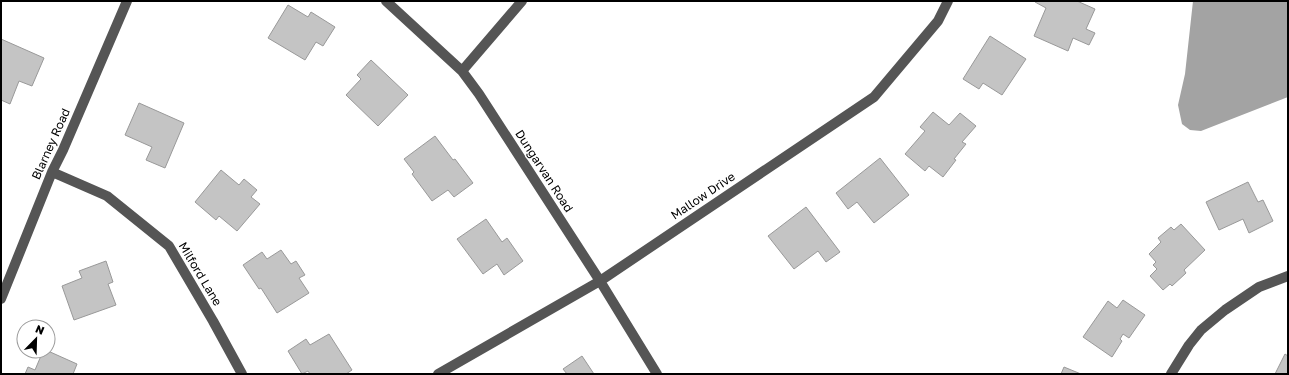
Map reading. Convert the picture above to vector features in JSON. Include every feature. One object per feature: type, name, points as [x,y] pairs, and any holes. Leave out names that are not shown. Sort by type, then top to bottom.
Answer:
[{"type":"street","name":"Blarney Road","points":[[1,299],[52,172],[64,150],[127,1]]},
{"type":"street","name":"Dungarvan Road","points":[[386,1],[462,71],[479,94],[600,281],[657,374]]},
{"type":"street","points":[[462,71],[522,1]]},
{"type":"street","name":"Mallow Drive","points":[[438,374],[600,281],[874,97],[938,21],[948,1]]},
{"type":"street","name":"Milford Lane","points":[[52,172],[107,196],[169,246],[242,374]]},
{"type":"street","points":[[1171,374],[1201,330],[1225,310],[1259,287],[1288,276]]},
{"type":"shaded area","points":[[1193,1],[1288,1],[1288,97],[1201,131],[1190,130],[1182,124],[1178,105],[1185,74]]},
{"type":"building","points":[[1035,1],[1077,1],[1095,9],[1086,29],[1095,33],[1089,45],[1073,38],[1068,51],[1034,36],[1046,8]]},
{"type":"building","points":[[288,5],[308,17],[311,12],[335,27],[323,46],[316,42],[305,60],[268,38]]},
{"type":"building","points":[[990,36],[1026,59],[1002,95],[983,83],[979,89],[963,79]]},
{"type":"building","points":[[1,39],[44,58],[32,86],[19,81],[10,104],[1,100]]},
{"type":"building","points":[[371,60],[408,95],[378,126],[346,95],[361,79],[357,75]]},
{"type":"building","points":[[139,103],[184,123],[165,168],[146,160],[152,147],[125,135]]},
{"type":"building","points":[[933,112],[949,125],[960,113],[976,126],[962,142],[966,144],[954,159],[956,160],[943,177],[929,166],[925,171],[905,154],[925,131],[920,127]]},
{"type":"building","points":[[435,136],[473,183],[454,197],[448,190],[432,201],[412,174],[414,172],[404,159]]},
{"type":"building","points":[[880,158],[909,195],[874,223],[857,202],[848,209],[836,193]]},
{"type":"building","points":[[221,170],[239,185],[244,179],[257,190],[251,197],[260,204],[237,231],[219,216],[216,220],[195,202]]},
{"type":"building","points":[[1248,182],[1258,202],[1263,200],[1273,221],[1249,233],[1243,219],[1219,230],[1206,202]]},
{"type":"building","points":[[806,207],[840,252],[826,262],[818,251],[794,269],[768,236]]},
{"type":"building","points":[[486,219],[502,242],[507,238],[523,261],[504,275],[497,264],[483,274],[457,239]]},
{"type":"building","points":[[1181,224],[1205,250],[1184,270],[1186,273],[1172,286],[1170,284],[1163,290],[1150,276],[1157,269],[1153,265],[1156,262],[1149,254],[1161,242],[1158,238],[1171,227],[1174,230]]},
{"type":"building","points":[[281,250],[291,264],[296,261],[305,275],[299,278],[309,293],[277,313],[261,288],[259,289],[243,265],[262,252],[267,259]]},
{"type":"building","points":[[106,261],[113,282],[108,284],[116,305],[74,320],[62,286],[82,278],[79,271]]},
{"type":"building","points":[[1123,300],[1145,315],[1129,338],[1123,334],[1120,339],[1122,341],[1112,357],[1083,337],[1108,301],[1117,308]]},
{"type":"building","points":[[329,334],[352,370],[346,374],[310,374],[308,371],[302,374],[288,351],[306,339],[310,345]]},
{"type":"building","points":[[1285,354],[1288,356],[1288,374],[1275,374]]},
{"type":"building","points":[[56,355],[77,364],[73,374],[25,374],[28,367],[35,370],[40,359],[56,359]]},
{"type":"building","points":[[582,356],[594,374],[567,374],[563,369]]},
{"type":"building","points":[[1064,367],[1081,374],[1061,374]]}]
